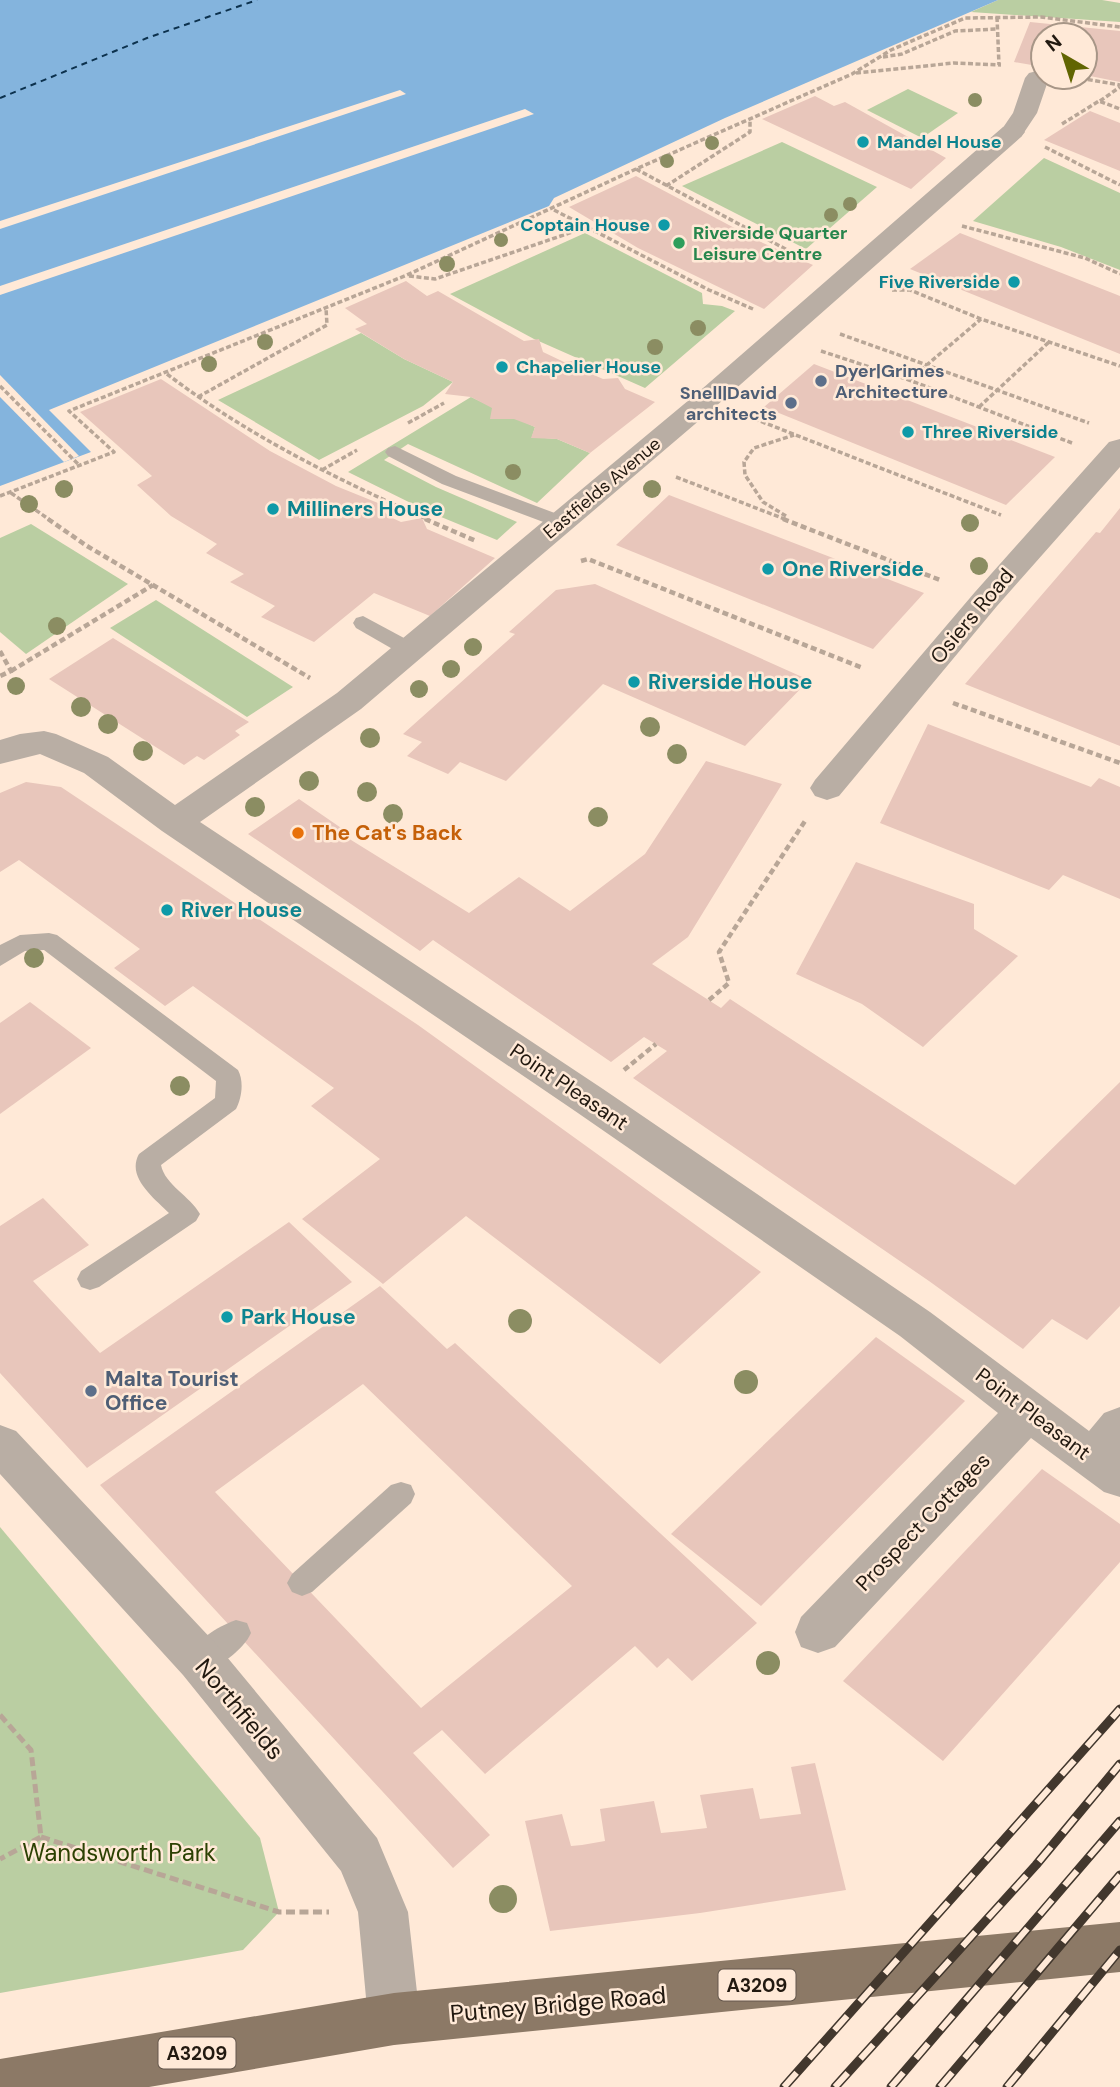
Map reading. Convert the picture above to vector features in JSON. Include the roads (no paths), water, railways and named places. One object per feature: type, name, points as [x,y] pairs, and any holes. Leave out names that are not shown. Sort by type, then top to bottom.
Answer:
[{"type":"main road","name":"Putney Bridge Road","points":[[0,2087],[394,2019],[1120,1947]]},
{"type":"street","points":[[1012,132],[1025,113],[1033,91]]},
{"type":"street","name":"Eastfields Avenue","points":[[175,822],[349,701],[799,319],[1012,132]]},
{"type":"street","name":"Osiers Road","points":[[827,788],[986,599],[1120,448]]},
{"type":"street","name":"Point Pleasant","points":[[0,753],[20,745],[44,742],[96,765],[175,822],[589,1100],[915,1324],[1030,1413],[1111,1454]]},
{"type":"street","name":"Prospect Cottages","points":[[818,1632],[1013,1427],[1030,1413]]},
{"type":"street","name":"Northfields","points":[[0,1444],[218,1646],[359,1855],[383,1912],[394,2019]]},
{"type":"lane","points":[[395,452],[449,480],[561,522]]},
{"type":"lane","points":[[363,624],[410,650]]},
{"type":"lane","points":[[0,957],[20,943],[49,941],[229,1077],[227,1102],[148,1161],[150,1178],[187,1214],[90,1279]]},
{"type":"lane","points":[[302,1583],[401,1494]]},
{"type":"water","points":[[0,0],[998,0],[725,118],[554,198],[549,206],[49,410],[91,452],[0,486]]},
{"type":"railway","points":[[784,2087],[1120,1709]]},
{"type":"railway","points":[[835,2087],[1036,1865],[1120,1764]]},
{"type":"railway","points":[[891,2087],[1120,1821]]},
{"type":"railway","points":[[940,2087],[1120,1875]]},
{"type":"railway","points":[[1007,2087],[1120,1950]]},
{"type":"place","name":"Mandel House","points":[[863,142]]},
{"type":"place","name":"Coptain House","points":[[664,225]]},
{"type":"place","name":"Riverside Quarter Leisure Centre","points":[[679,243]]},
{"type":"place","name":"Five Riverside","points":[[1014,282]]},
{"type":"place","name":"Chapelier House","points":[[502,367]]},
{"type":"place","name":"Dyer|Grimes Architecture","points":[[821,381]]},
{"type":"place","name":"Snell|David architects","points":[[791,403]]},
{"type":"place","name":"Three Riverside","points":[[908,432]]},
{"type":"place","name":"Milliners House","points":[[273,509]]},
{"type":"place","name":"One Riverside","points":[[768,569]]},
{"type":"place","name":"Riverside House","points":[[634,682]]},
{"type":"place","name":"The Cat's Back","points":[[298,833]]},
{"type":"place","name":"River House","points":[[167,910]]},
{"type":"place","name":"Park House","points":[[227,1317]]},
{"type":"place","name":"Malta Tourist Office","points":[[91,1391]]},
{"type":"park label","name":"Wandsworth Park","points":[[119,1852]]}]
